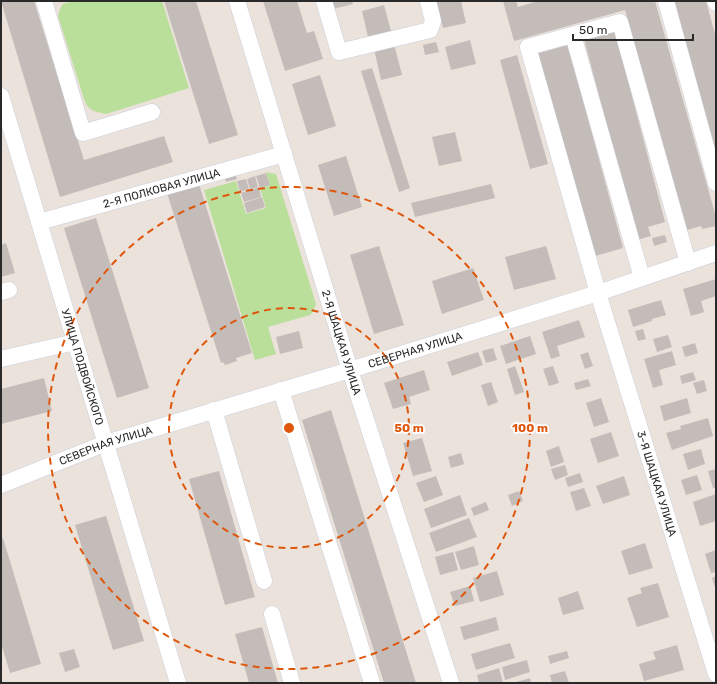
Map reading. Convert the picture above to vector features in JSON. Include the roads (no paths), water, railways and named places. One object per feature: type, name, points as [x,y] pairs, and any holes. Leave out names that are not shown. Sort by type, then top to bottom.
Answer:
[{"type":"street","points":[[44,1],[83,133],[152,112]]},
{"type":"street","name":"2-Я ШАЦКАЯ УЛИЦА","points":[[237,1],[350,370],[451,683]]},
{"type":"street","points":[[324,1],[338,52],[430,30],[433,21],[428,1]]},
{"type":"street","points":[[666,1],[716,183]]},
{"type":"street","points":[[642,278],[573,35],[620,22],[688,263]]},
{"type":"street","name":"3-Я ШАЦКАЯ УЛИЦА","points":[[573,35],[528,47],[598,293],[716,674]]},
{"type":"street","name":"УЛИЦА ПОДВОЙСКОГО","points":[[1,96],[178,683]]},
{"type":"street","name":"2-Я ПОЛКОВАЯ УЛИЦА","points":[[39,222],[284,154]]},
{"type":"street","name":"СЕВЕРНАЯ УЛИЦА","points":[[1,485],[106,443],[350,370],[598,293],[716,253]]},
{"type":"street","points":[[1,359],[75,342]]},
{"type":"street","points":[[281,390],[372,683]]},
{"type":"street","points":[[214,410],[264,581]]},
{"type":"street","points":[[272,614],[292,683]]}]
